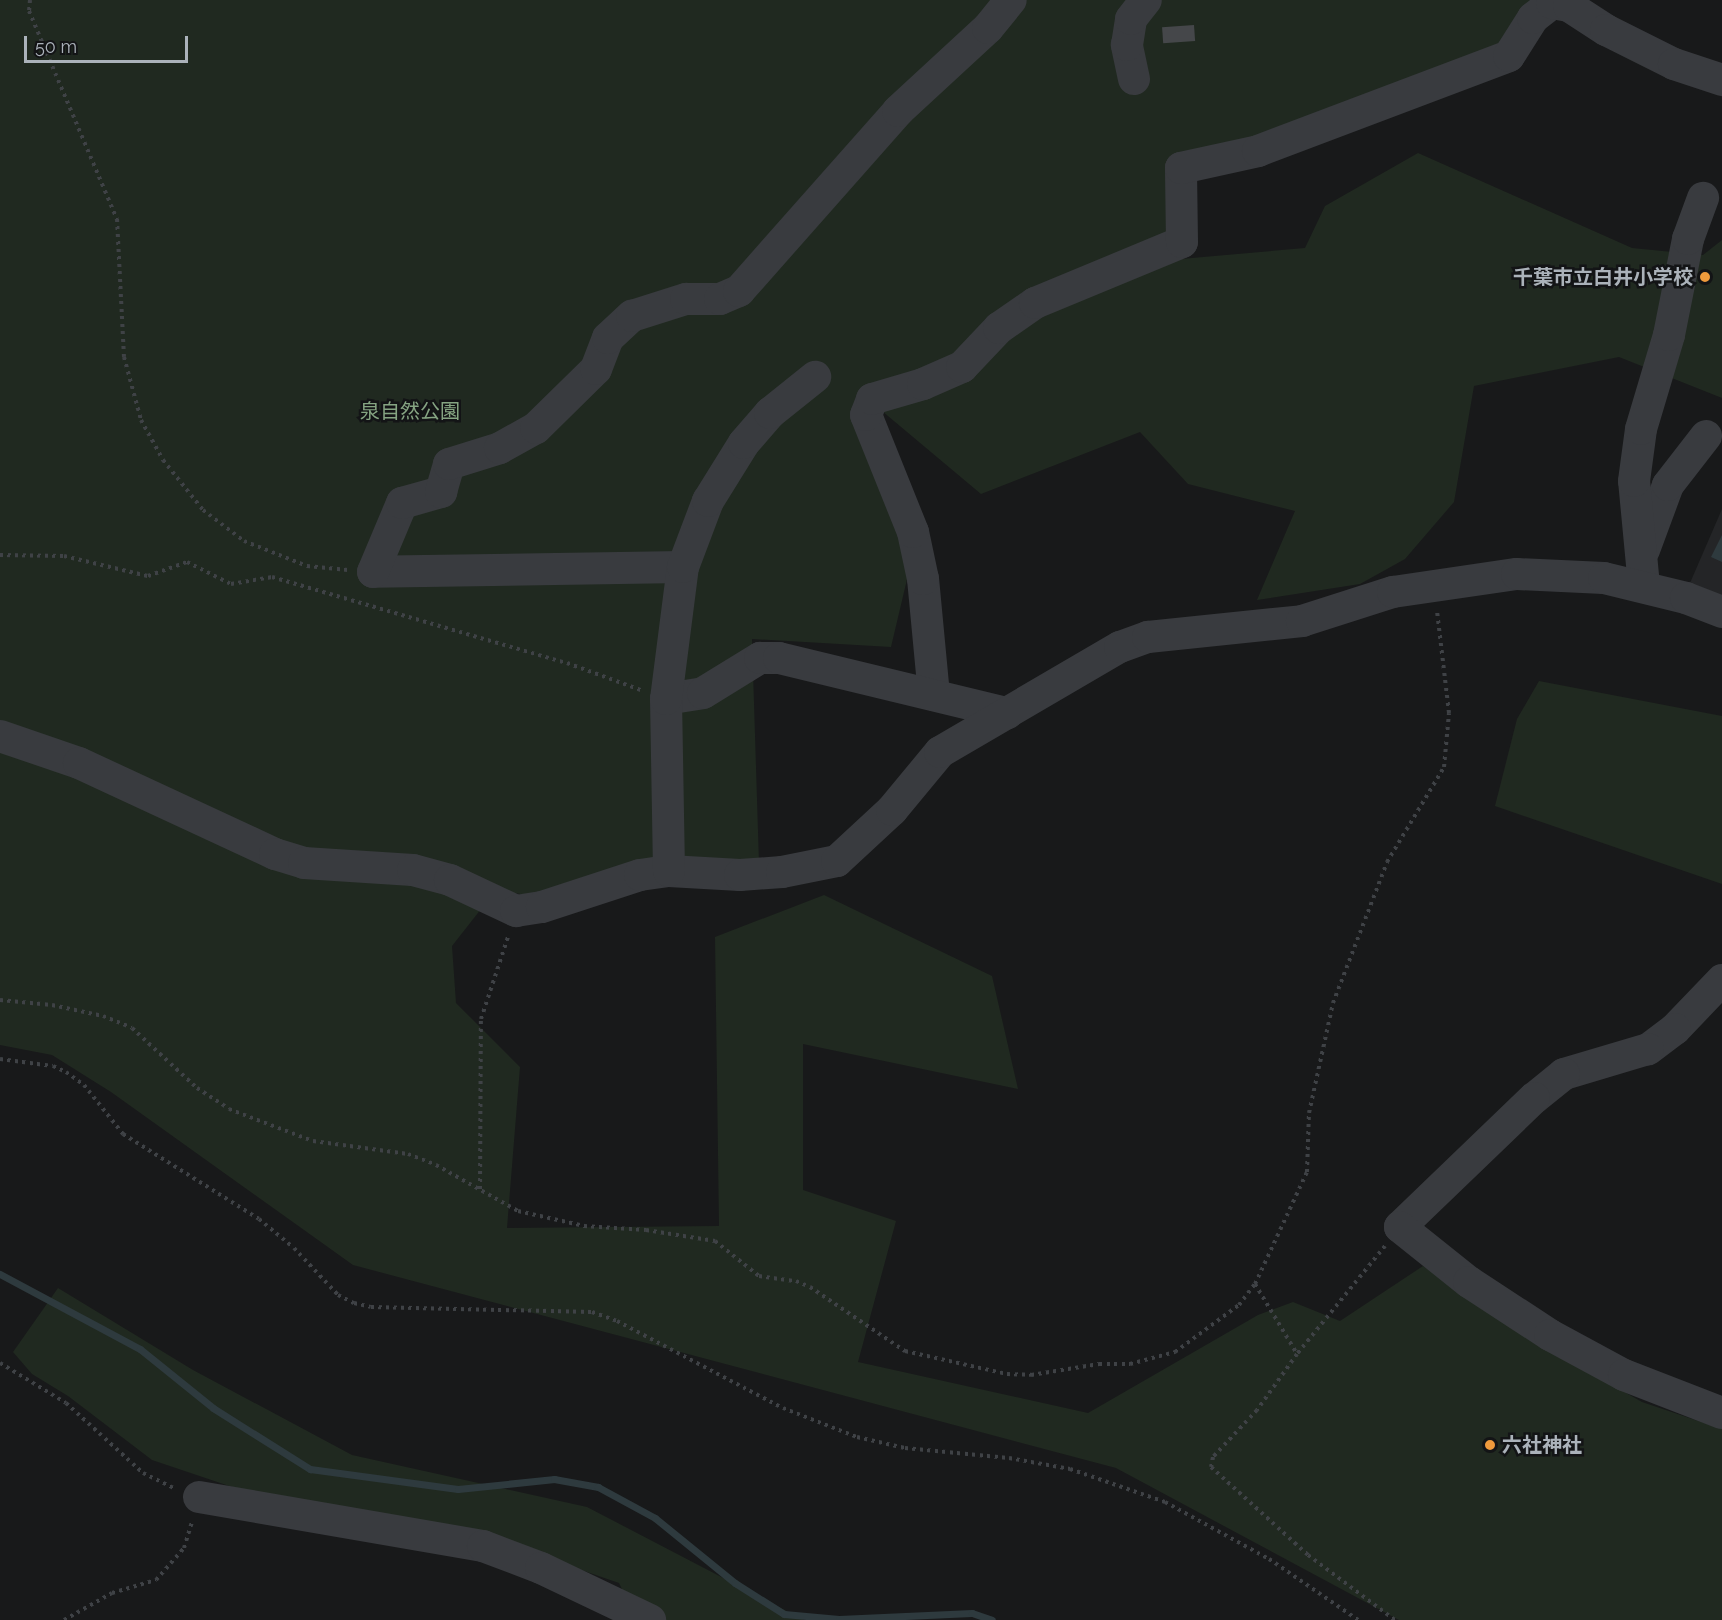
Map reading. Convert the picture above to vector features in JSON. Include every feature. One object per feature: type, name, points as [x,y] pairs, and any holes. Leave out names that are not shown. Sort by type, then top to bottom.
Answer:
[{"type":"street","points":[[683,567],[373,572],[402,503],[441,492],[449,464],[500,448],[536,428],[596,369],[608,338],[632,316],[686,299],[720,299],[739,291],[898,111],[988,28],[1011,0]]},
{"type":"street","points":[[1134,79],[1127,45],[1131,19],[1146,0]]},
{"type":"street","points":[[934,695],[923,579],[913,532],[866,415],[872,399],[923,384],[962,367],[999,328],[1035,303],[1182,242],[1181,168],[1258,151],[1509,56],[1543,7],[1552,3],[1569,6],[1603,0]]},
{"type":"street","points":[[1569,6],[1606,30],[1665,59],[1722,80]]},
{"type":"street","points":[[1642,572],[1634,481],[1641,429],[1669,335],[1688,239],[1703,198]]},
{"type":"street","points":[[669,871],[666,699],[683,567],[708,501],[744,443],[770,413],[815,377]]},
{"type":"street","points":[[1642,572],[1668,485],[1706,436]]},
{"type":"street","points":[[0,736],[79,763],[275,854],[304,863],[413,870],[450,880],[516,911],[543,907],[640,875],[669,871],[740,876],[782,872],[837,861],[892,810],[940,752],[1120,647],[1148,637],[1302,621],[1393,592],[1434,584],[1517,574],[1604,578],[1642,572],[1722,612]]},
{"type":"street","points":[[666,699],[703,693],[760,658],[779,658],[1008,713]]},
{"type":"street","points":[[1722,980],[1675,1029],[1648,1049],[1564,1074],[1534,1098],[1400,1227],[1469,1282],[1550,1335],[1624,1375],[1722,1413]]},
{"type":"street","points":[[199,1497],[483,1546],[541,1568],[603,1610],[650,1620]]},
{"type":"path","points":[[30,0],[29,11],[117,219],[124,357],[141,420],[163,460],[203,510],[244,541],[307,566],[373,572]]},
{"type":"path","points":[[0,555],[64,556],[148,576],[187,562],[231,584],[272,577],[567,663],[666,699]]},
{"type":"path","points":[[0,1000],[52,1005],[113,1020],[132,1028],[197,1088],[229,1110],[313,1141],[408,1154],[518,1211],[584,1226],[646,1230],[715,1241],[759,1276],[796,1281],[810,1287],[905,1351],[1007,1374],[1130,1364],[1175,1352],[1239,1305],[1255,1284],[1307,1172],[1309,1113],[1333,1002],[1387,862],[1444,767],[1449,713],[1434,584]]},
{"type":"path","points":[[480,1190],[481,1019],[516,911]]},
{"type":"path","points":[[0,1059],[54,1066],[66,1072],[84,1086],[123,1134],[259,1219],[294,1248],[338,1295],[354,1303],[370,1307],[592,1312],[617,1321],[783,1408],[857,1437],[905,1448],[1009,1458],[1070,1469],[1165,1502],[1269,1559],[1359,1620]]},
{"type":"path","points":[[1395,1620],[1308,1555],[1211,1467],[1213,1458],[1257,1410],[1297,1353],[1400,1227]]},
{"type":"path","points":[[1255,1284],[1297,1353]]},
{"type":"path","points":[[0,1362],[66,1403],[142,1473],[199,1497],[184,1548],[156,1580],[112,1593],[64,1620]]},
{"type":"shaded area","points":[[1722,509],[1722,596],[1690,583]]},
{"type":"shaded area","points":[[1722,535],[1722,562],[1711,557]]},
{"type":"green space","name":"泉自然公園","points":[[0,0],[1550,0],[1510,44],[1183,162],[1177,238],[1113,265],[1305,248],[1325,206],[1418,153],[1632,248],[1703,255],[1722,240],[1722,398],[1619,357],[1474,386],[1454,502],[1405,559],[1360,584],[1257,600],[1295,511],[1188,484],[1140,432],[981,494],[882,411],[872,394],[913,554],[891,647],[752,639],[759,863],[539,897],[496,890],[452,946],[456,1003],[520,1067],[507,1228],[719,1226],[715,937],[824,895],[992,976],[1018,1089],[803,1044],[803,1190],[896,1221],[858,1362],[1088,1413],[1258,1315],[1293,1302],[1340,1321],[1423,1266],[1540,1344],[1642,1402],[1722,1429],[1722,1620],[1399,1620],[1116,1468],[353,1265],[111,1092],[52,1055],[0,1045]]},
{"type":"green space","points":[[1539,681],[1722,716],[1722,884],[1495,806],[1517,719]]},
{"type":"green space","points":[[58,1288],[193,1370],[352,1455],[587,1507],[804,1620],[637,1620],[619,1583],[497,1541],[292,1507],[152,1460],[68,1396],[32,1374],[13,1352]]},
{"type":"building","points":[[1194,25],[1195,41],[1163,43],[1162,27]]},
{"type":"waterway","points":[[0,1274],[140,1349],[213,1408],[310,1469],[458,1489],[554,1479],[598,1487],[655,1518],[735,1583],[784,1614],[839,1619],[972,1613],[992,1620]]},
{"type":"place","name":"千葉市立白井小学校","points":[[1705,277]]},
{"type":"place","name":"六社神社","points":[[1490,1445]]}]
